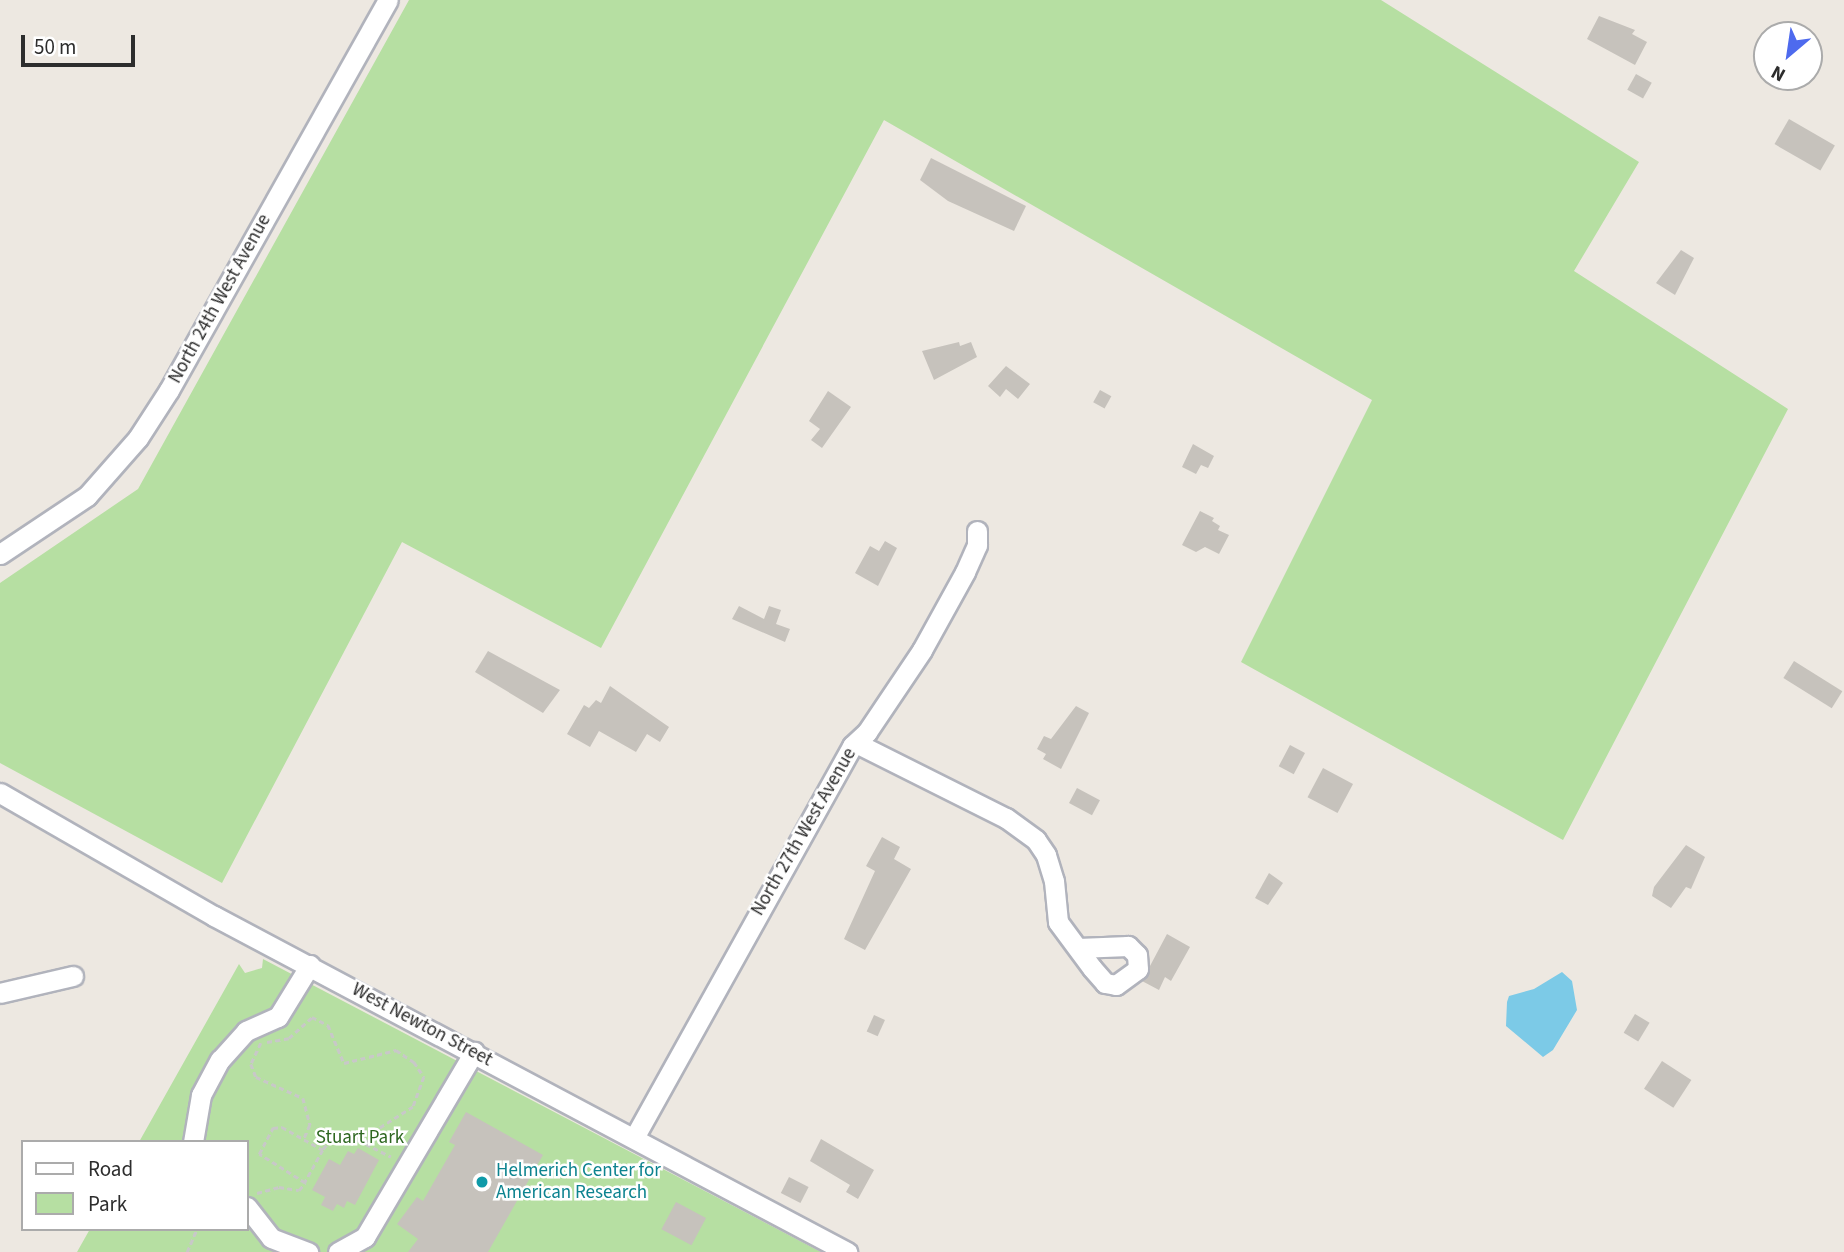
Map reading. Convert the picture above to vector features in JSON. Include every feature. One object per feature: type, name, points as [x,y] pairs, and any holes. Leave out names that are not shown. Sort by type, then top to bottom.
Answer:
[{"type":"street","name":"North 24th West Avenue","points":[[0,554],[87,496],[138,438],[169,390],[388,0]]},
{"type":"street","name":"North 27th West Avenue","points":[[634,1138],[786,859],[856,743],[922,650],[965,572],[977,545],[977,531]]},
{"type":"street","points":[[856,743],[994,811],[1036,840],[1046,855],[1058,922],[1078,948]]},
{"type":"street","name":"West Newton Street","points":[[0,793],[240,929],[847,1252]]},
{"type":"street","points":[[193,1140],[201,1095],[220,1060],[246,1031],[278,1017],[310,965]]},
{"type":"street","points":[[0,993],[73,976]]},
{"type":"street","points":[[338,1252],[365,1237],[474,1052]]},
{"type":"street","points":[[250,1202],[265,1245],[308,1252]]},
{"type":"path","points":[[304,1139],[310,1125],[303,1098],[270,1087],[256,1077],[251,1064],[262,1042],[289,1038],[312,1017],[328,1025],[344,1063],[396,1050],[414,1062],[424,1077],[413,1107],[372,1133],[366,1144]]},
{"type":"path","points":[[305,1183],[259,1154],[273,1128],[282,1127],[323,1150]]},
{"type":"path","points":[[250,1202],[279,1187],[299,1190],[337,1132],[407,1165]]},
{"type":"path","points":[[187,1252],[196,1231]]},
{"type":"green space","points":[[409,0],[1381,0],[1639,162],[1574,271],[1788,409],[1563,840],[1241,662],[1372,400],[884,120],[601,648],[402,542],[222,883],[0,763],[0,583],[138,489]]},
{"type":"green space","name":"Stuart Park","points":[[263,959],[821,1252],[77,1252],[89,1231],[248,1231],[248,1140],[140,1140],[239,964],[245,973],[262,968]]},
{"type":"water","points":[[1562,972],[1572,981],[1577,1010],[1553,1050],[1543,1057],[1506,1026],[1507,1002],[1509,996],[1534,989]]},
{"type":"building","points":[[1599,16],[1635,30],[1632,34],[1647,42],[1635,65],[1587,39]]},
{"type":"building","points":[[1636,74],[1652,83],[1643,98],[1627,90]]},
{"type":"building","points":[[1789,119],[1835,146],[1820,171],[1774,144]]},
{"type":"building","points":[[931,158],[1026,206],[1014,231],[948,201],[920,180]]},
{"type":"building","points":[[1681,250],[1694,258],[1675,295],[1656,283]]},
{"type":"building","points":[[959,342],[960,346],[971,342],[977,357],[934,380],[922,351]]},
{"type":"building","points":[[1006,366],[1030,384],[1018,399],[1006,389],[1000,397],[988,386]]},
{"type":"building","points":[[1100,390],[1111,396],[1105,409],[1093,402]]},
{"type":"building","points":[[828,391],[851,407],[822,448],[811,440],[820,429],[809,421]]},
{"type":"building","points":[[1193,444],[1214,456],[1208,468],[1201,465],[1196,474],[1182,467]]},
{"type":"building","points":[[1200,511],[1214,518],[1212,521],[1220,526],[1218,530],[1229,535],[1219,554],[1205,547],[1196,552],[1182,545]]},
{"type":"building","points":[[885,541],[897,548],[878,586],[855,573],[870,546],[879,551]]},
{"type":"building","points":[[739,606],[764,619],[769,606],[781,610],[776,624],[790,629],[785,642],[732,619]]},
{"type":"building","points":[[488,651],[560,690],[543,713],[475,672]]},
{"type":"building","points":[[1794,661],[1842,691],[1832,708],[1783,678]]},
{"type":"building","points":[[610,686],[669,727],[660,742],[647,734],[636,752],[599,731],[590,747],[567,734],[584,705],[589,708],[596,700],[601,703]]},
{"type":"building","points":[[1076,706],[1089,713],[1061,769],[1043,759],[1046,754],[1037,749],[1044,736],[1051,739]]},
{"type":"building","points":[[1290,745],[1305,753],[1294,774],[1279,766]]},
{"type":"building","points":[[1323,768],[1353,784],[1338,813],[1308,797]]},
{"type":"building","points":[[1077,788],[1100,800],[1092,815],[1069,803]]},
{"type":"building","points":[[882,837],[900,847],[894,859],[911,869],[865,950],[844,939],[875,871],[866,866]]},
{"type":"building","points":[[1686,845],[1705,857],[1691,889],[1686,887],[1671,908],[1652,896],[1654,887]]},
{"type":"building","points":[[1269,873],[1283,883],[1268,905],[1255,898]]},
{"type":"building","points":[[1167,934],[1190,947],[1171,981],[1165,977],[1159,990],[1142,981]]},
{"type":"building","points":[[1635,1014],[1650,1023],[1638,1042],[1624,1033]]},
{"type":"building","points":[[874,1015],[885,1020],[878,1036],[867,1031]]},
{"type":"building","points":[[1662,1061],[1691,1080],[1673,1108],[1644,1089]]},
{"type":"building","name":"Helmerich Center for American Research","points":[[466,1112],[543,1155],[488,1252],[408,1252],[418,1239],[397,1224],[417,1197],[423,1201],[455,1145],[449,1142]]},
{"type":"building","points":[[821,1139],[874,1170],[858,1199],[846,1192],[850,1185],[810,1161]]},
{"type":"building","points":[[358,1148],[379,1160],[355,1205],[347,1201],[344,1208],[337,1204],[333,1211],[321,1205],[325,1197],[312,1190],[329,1159],[340,1165],[348,1151],[354,1154]]},
{"type":"building","points":[[789,1177],[809,1187],[800,1203],[781,1193]]},
{"type":"building","points":[[676,1202],[706,1218],[691,1245],[661,1229]]},
{"type":"place","name":"Helmerich Center for American Research","points":[[482,1182]]}]
